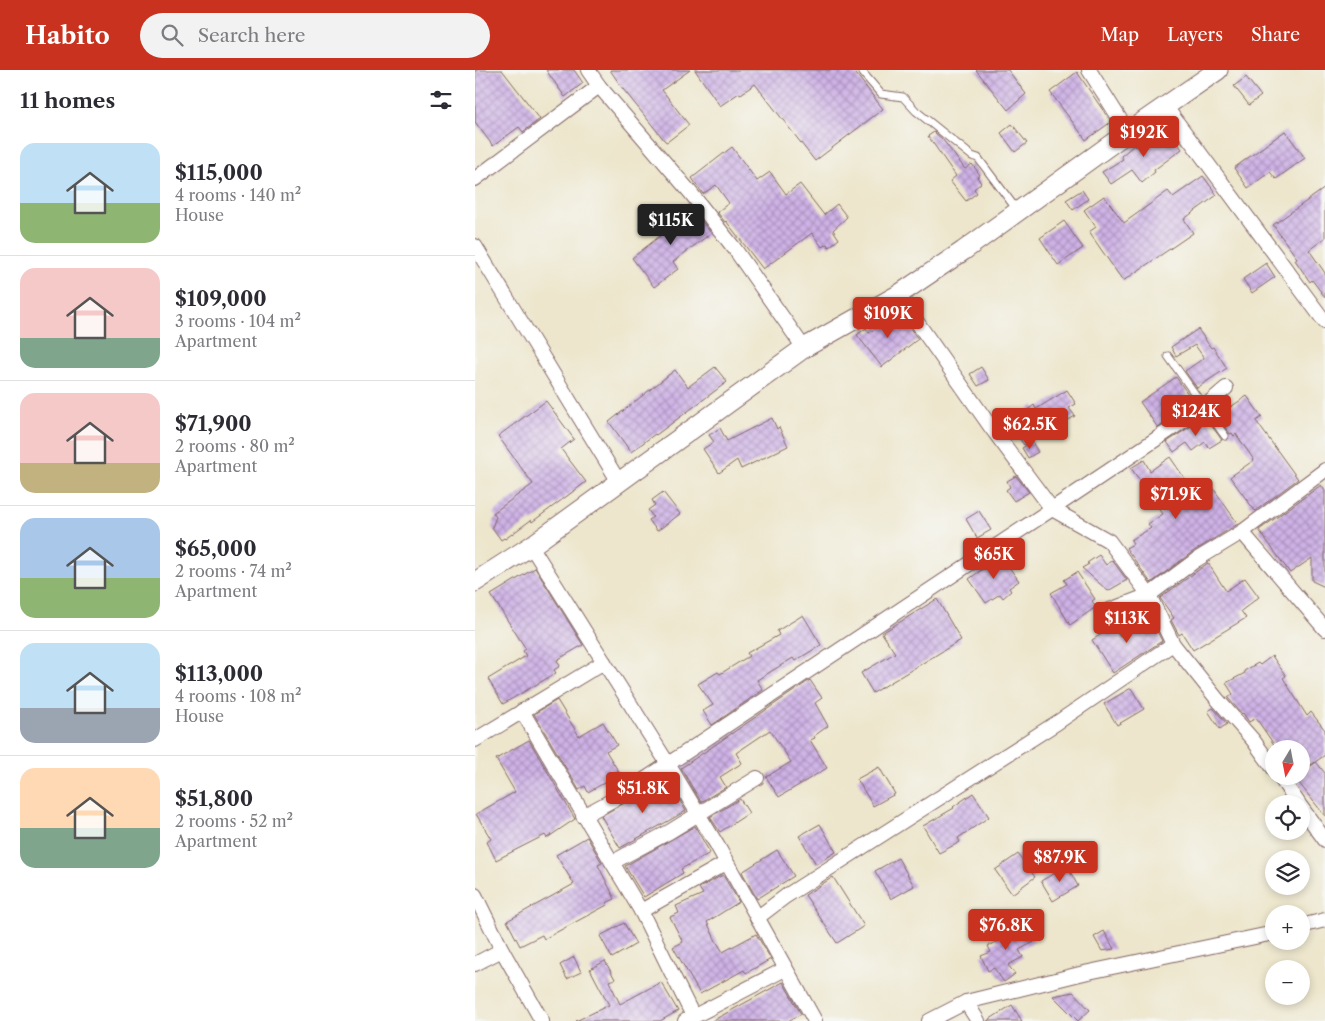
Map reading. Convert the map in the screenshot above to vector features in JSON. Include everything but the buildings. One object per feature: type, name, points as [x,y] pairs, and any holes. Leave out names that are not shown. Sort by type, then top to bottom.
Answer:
[{"type":"street","points":[[588,70],[599,86],[690,192],[723,234],[804,348]]},
{"type":"street","points":[[1089,70],[1128,132]]},
{"type":"street","points":[[475,582],[531,546],[804,348],[898,295],[963,251],[1017,210],[1217,70]]},
{"type":"street","points":[[475,179],[599,86]]},
{"type":"street","points":[[1165,106],[1325,322]]},
{"type":"street","points":[[475,246],[619,482]]},
{"type":"street","points":[[898,295],[1052,510],[1109,541],[1149,595],[1173,644],[1265,757]]},
{"type":"street","points":[[583,816],[620,796],[1052,510],[1204,407],[1225,388]]},
{"type":"street","points":[[1102,613],[1149,595],[1196,560],[1242,532],[1325,470]]},
{"type":"street","points":[[1242,532],[1325,629]]},
{"type":"street","points":[[531,546],[698,814],[815,1021]]},
{"type":"street","points":[[757,918],[794,891],[1058,722],[1173,644]]},
{"type":"street","points":[[475,740],[604,662]]},
{"type":"street","points":[[522,711],[583,816],[641,910],[689,1019],[785,969]]},
{"type":"street","points":[[613,862],[757,778]]},
{"type":"street","points":[[1319,821],[1325,840]]},
{"type":"street","points":[[641,910],[726,863]]},
{"type":"street","points":[[475,895],[502,950],[542,1021]]},
{"type":"street","points":[[1310,924],[1325,920]]},
{"type":"street","points":[[929,1021],[966,1002],[1084,973],[1265,935]]},
{"type":"street","points":[[475,964],[502,950]]},
{"type":"street","points":[[966,1002],[978,1021]]},
{"type":"lane","points":[[863,73],[881,94],[903,98],[922,116],[978,158],[1017,210]]},
{"type":"lane","points":[[1168,356],[1225,436]]}]
